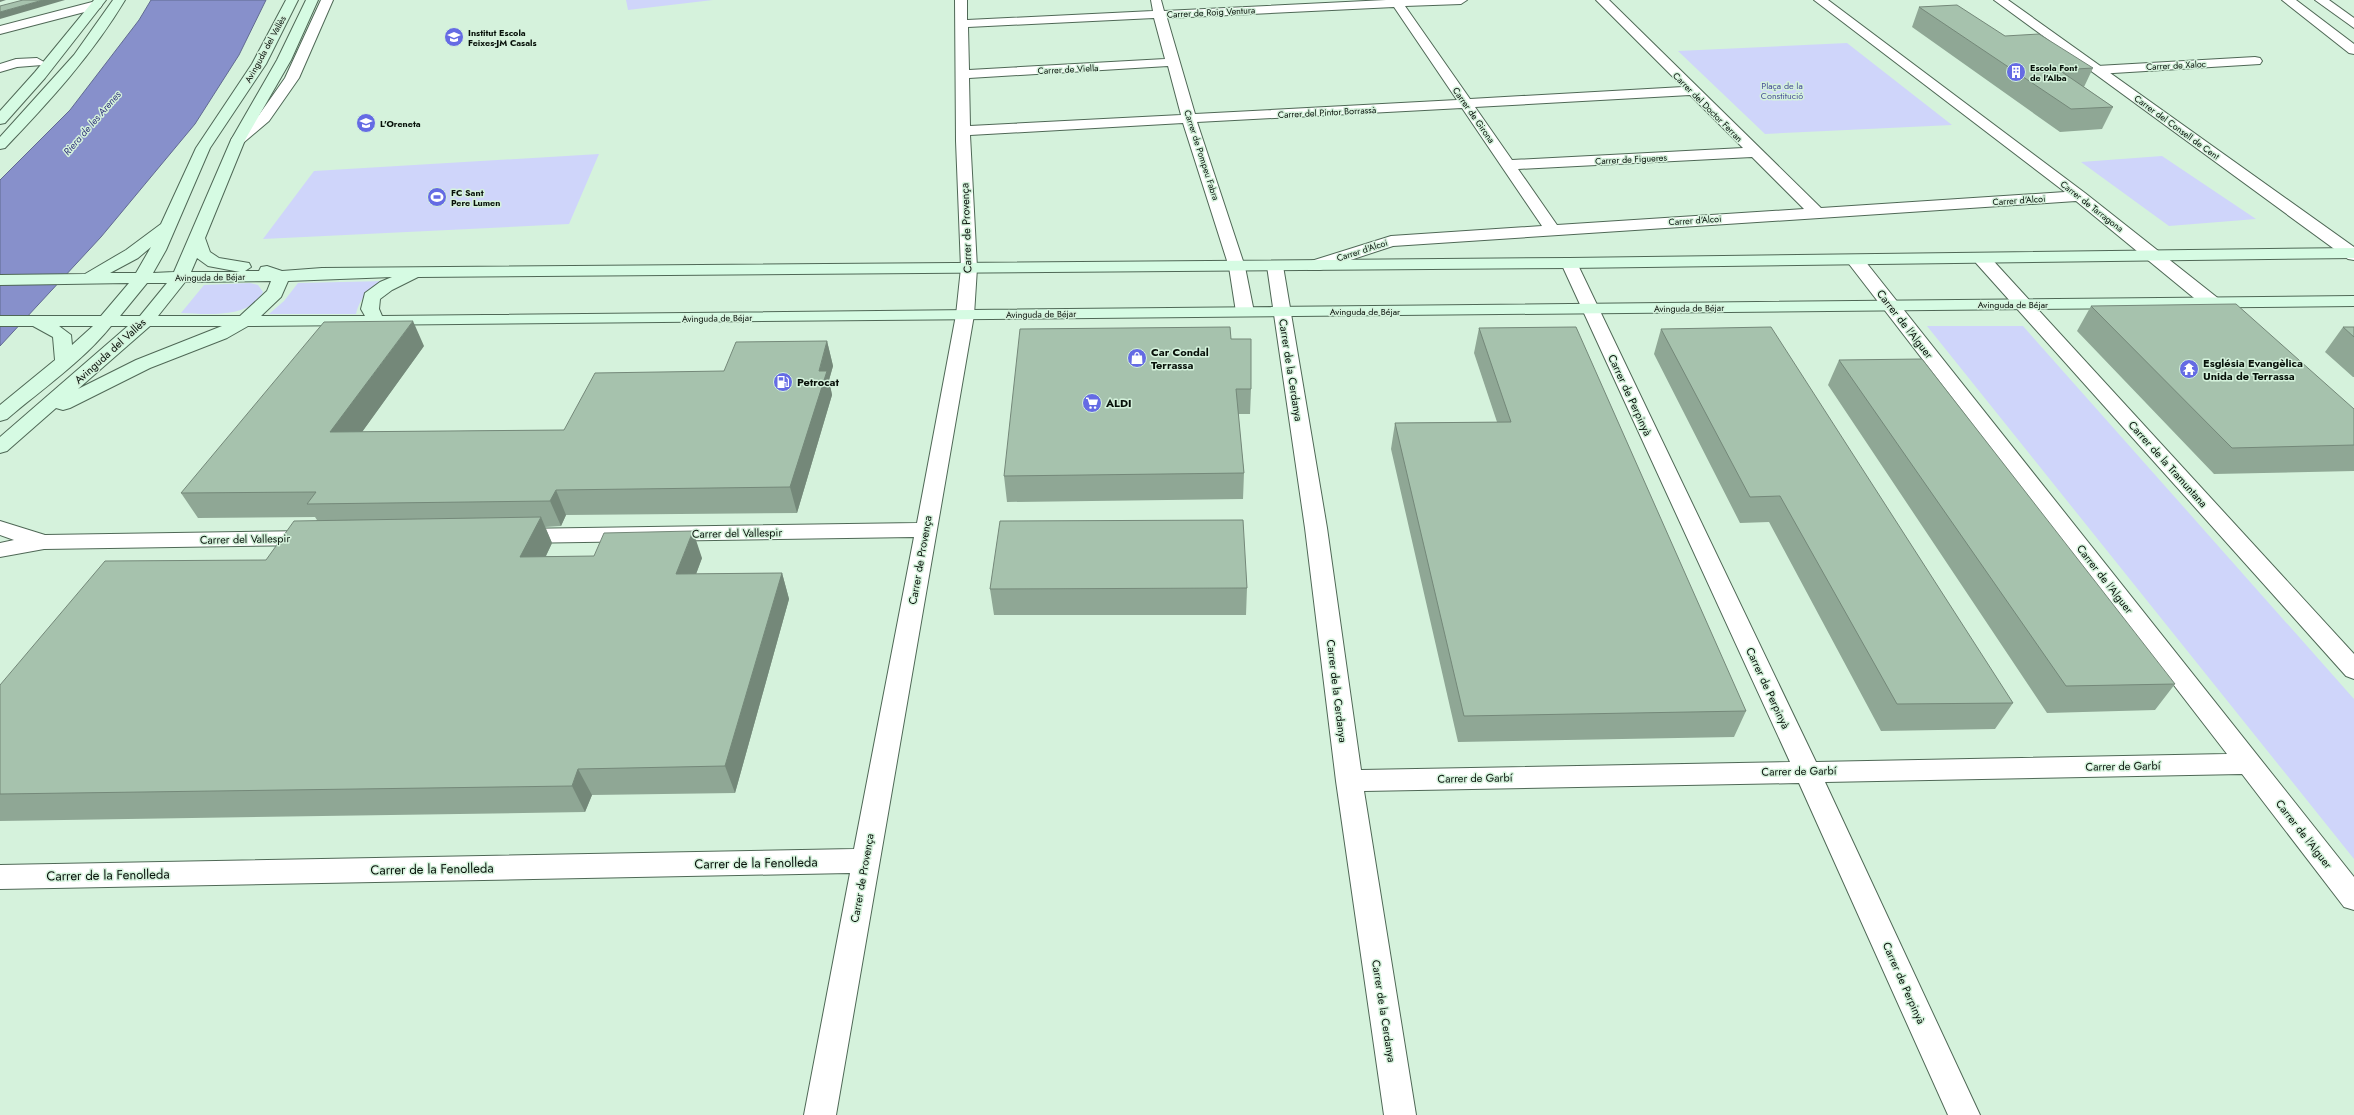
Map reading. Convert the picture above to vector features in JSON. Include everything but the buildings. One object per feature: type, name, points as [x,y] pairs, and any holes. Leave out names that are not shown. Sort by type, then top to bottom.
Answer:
[{"type":"main road","points":[[0,145],[68,70],[109,18],[120,0]]},
{"type":"main road","name":"Avinguda del Vallès","points":[[0,415],[64,362],[108,321],[142,278],[158,250],[203,148],[259,64],[292,0]]},
{"type":"main road","name":"Avinguda del Vallès","points":[[0,447],[144,322],[181,277],[238,140],[284,60],[312,0]]},
{"type":"main road","points":[[0,120],[40,75],[98,3]]},
{"type":"main road","points":[[0,102],[37,62],[74,10]]},
{"type":"main road","name":"Avinguda del Vallès","points":[[86,279],[132,254],[168,225]]},
{"type":"main road","points":[[198,239],[203,254],[214,262],[322,274]]},
{"type":"main road","name":"Avinguda de Béjar","points":[[0,280],[280,276],[420,272],[1314,266],[2353,254]]},
{"type":"main road","points":[[28,423],[143,364],[221,334],[245,321],[275,293],[280,276],[260,268]]},
{"type":"main road","name":"Avinguda de Béjar","points":[[376,321],[370,309],[371,297],[393,283],[420,272]]},
{"type":"main road","name":"Avinguda de Béjar","points":[[0,321],[376,321],[2354,301]]},
{"type":"main road","name":"Avinguda del Vallès","points":[[37,321],[62,335],[64,362]]},
{"type":"main road","points":[[221,334],[299,321]]},
{"type":"street","name":"Avinguda del Vallès","points":[[238,140],[264,118],[292,78],[327,0]]},
{"type":"street","name":"Carrer de Provença","points":[[820,1115],[864,861],[965,315],[969,268],[963,131],[960,24],[961,0]]},
{"type":"street","name":"Carrer de Pompeu Fabra","points":[[1155,0],[1190,119],[1237,266],[1245,312]]},
{"type":"street","name":"Carrer de Roig Ventura","points":[[960,24],[1160,15],[1396,1],[1461,0]]},
{"type":"street","name":"Carrer del Doctor Ferran","points":[[1602,0],[1691,91],[1816,212]]},
{"type":"street","name":"Carrer de Tarragona","points":[[1820,0],[2080,196],[2157,256],[2211,303],[2245,327]]},
{"type":"street","name":"Carrer del Consell de Cent","points":[[2000,0],[2353,254]]},
{"type":"street","points":[[2288,0],[2354,50]]},
{"type":"street","points":[[2322,0],[2354,24]]},
{"type":"street","name":"Carrer de Girona","points":[[1396,1],[1552,229]]},
{"type":"street","points":[[0,30],[98,3]]},
{"type":"street","name":"Carrer de Xaloc","points":[[2097,70],[2255,61]]},
{"type":"street","points":[[0,68],[16,63],[37,62]]},
{"type":"street","name":"Carrer de Viella","points":[[962,74],[1174,62]]},
{"type":"street","name":"Carrer del Pintor Borrassà","points":[[963,131],[1691,91]]},
{"type":"street","name":"Carrer de Figueres","points":[[1508,165],[1754,152]]},
{"type":"street","name":"Carrer d'Alcoi","points":[[1314,266],[1391,241],[1552,229],[2080,196]]},
{"type":"street","name":"Carrer de la Tramuntana","points":[[1982,259],[2354,670]]},
{"type":"street","name":"Carrer de l'Alguer","points":[[1855,260],[2354,898]]},
{"type":"street","name":"Carrer de Perpinyà","points":[[1569,263],[1807,771],[1964,1115]]},
{"type":"street","name":"Carrer de la Cerdanya","points":[[1275,266],[1316,528],[1349,780],[1400,1115]]},
{"type":"street","points":[[0,528],[44,542]]},
{"type":"street","name":"Carrer del Vallespir","points":[[496,536],[925,530]]},
{"type":"street","name":"Carrer del Vallespir","points":[[44,542],[330,538]]},
{"type":"street","points":[[0,550],[44,542]]},
{"type":"street","name":"Carrer de Garbí","points":[[1349,780],[2250,764]]},
{"type":"street","name":"Carrer de la Fenolleda","points":[[0,877],[864,861]]},
{"type":"green space","points":[[626,0],[713,0],[628,10]]},
{"type":"green space","name":"Plaça de la Constitució","points":[[1847,43],[1952,125],[1765,134],[1678,51]]},
{"type":"green space","name":"FC Sant Pere Lumen","points":[[599,154],[569,224],[263,239],[314,171]]},
{"type":"green space","points":[[2162,156],[2256,219],[2169,226],[2081,162]]},
{"type":"green space","points":[[386,281],[366,294],[360,302],[356,314],[269,314],[284,301],[298,283]]},
{"type":"green space","points":[[250,283],[258,285],[263,292],[257,301],[248,307],[238,311],[215,314],[181,313],[204,285]]},
{"type":"green space","points":[[1927,326],[2023,326],[2354,699],[2354,859]]},
{"type":"water","name":"Riera de les Arenes","points":[[151,0],[266,0],[239,55],[195,124],[101,237],[0,346],[0,180],[70,110],[139,20]]},
{"type":"place","name":"Institut Escola Feixes-JM Casals","points":[[454,37]]},
{"type":"place","name":"Escola Font de l'Alba","points":[[2016,72]]},
{"type":"place","name":"L'Oreneta","points":[[366,123]]},
{"type":"place","name":"FC Sant Pere Lumen","points":[[437,197]]},
{"type":"place","name":"Car Condal Terrassa","points":[[1137,358]]},
{"type":"place","name":"Església Evangèlica Unida de Terrassa","points":[[2189,369]]},
{"type":"place","name":"Petrocat","points":[[783,382]]},
{"type":"place","name":"ALDI","points":[[1092,403]]}]
